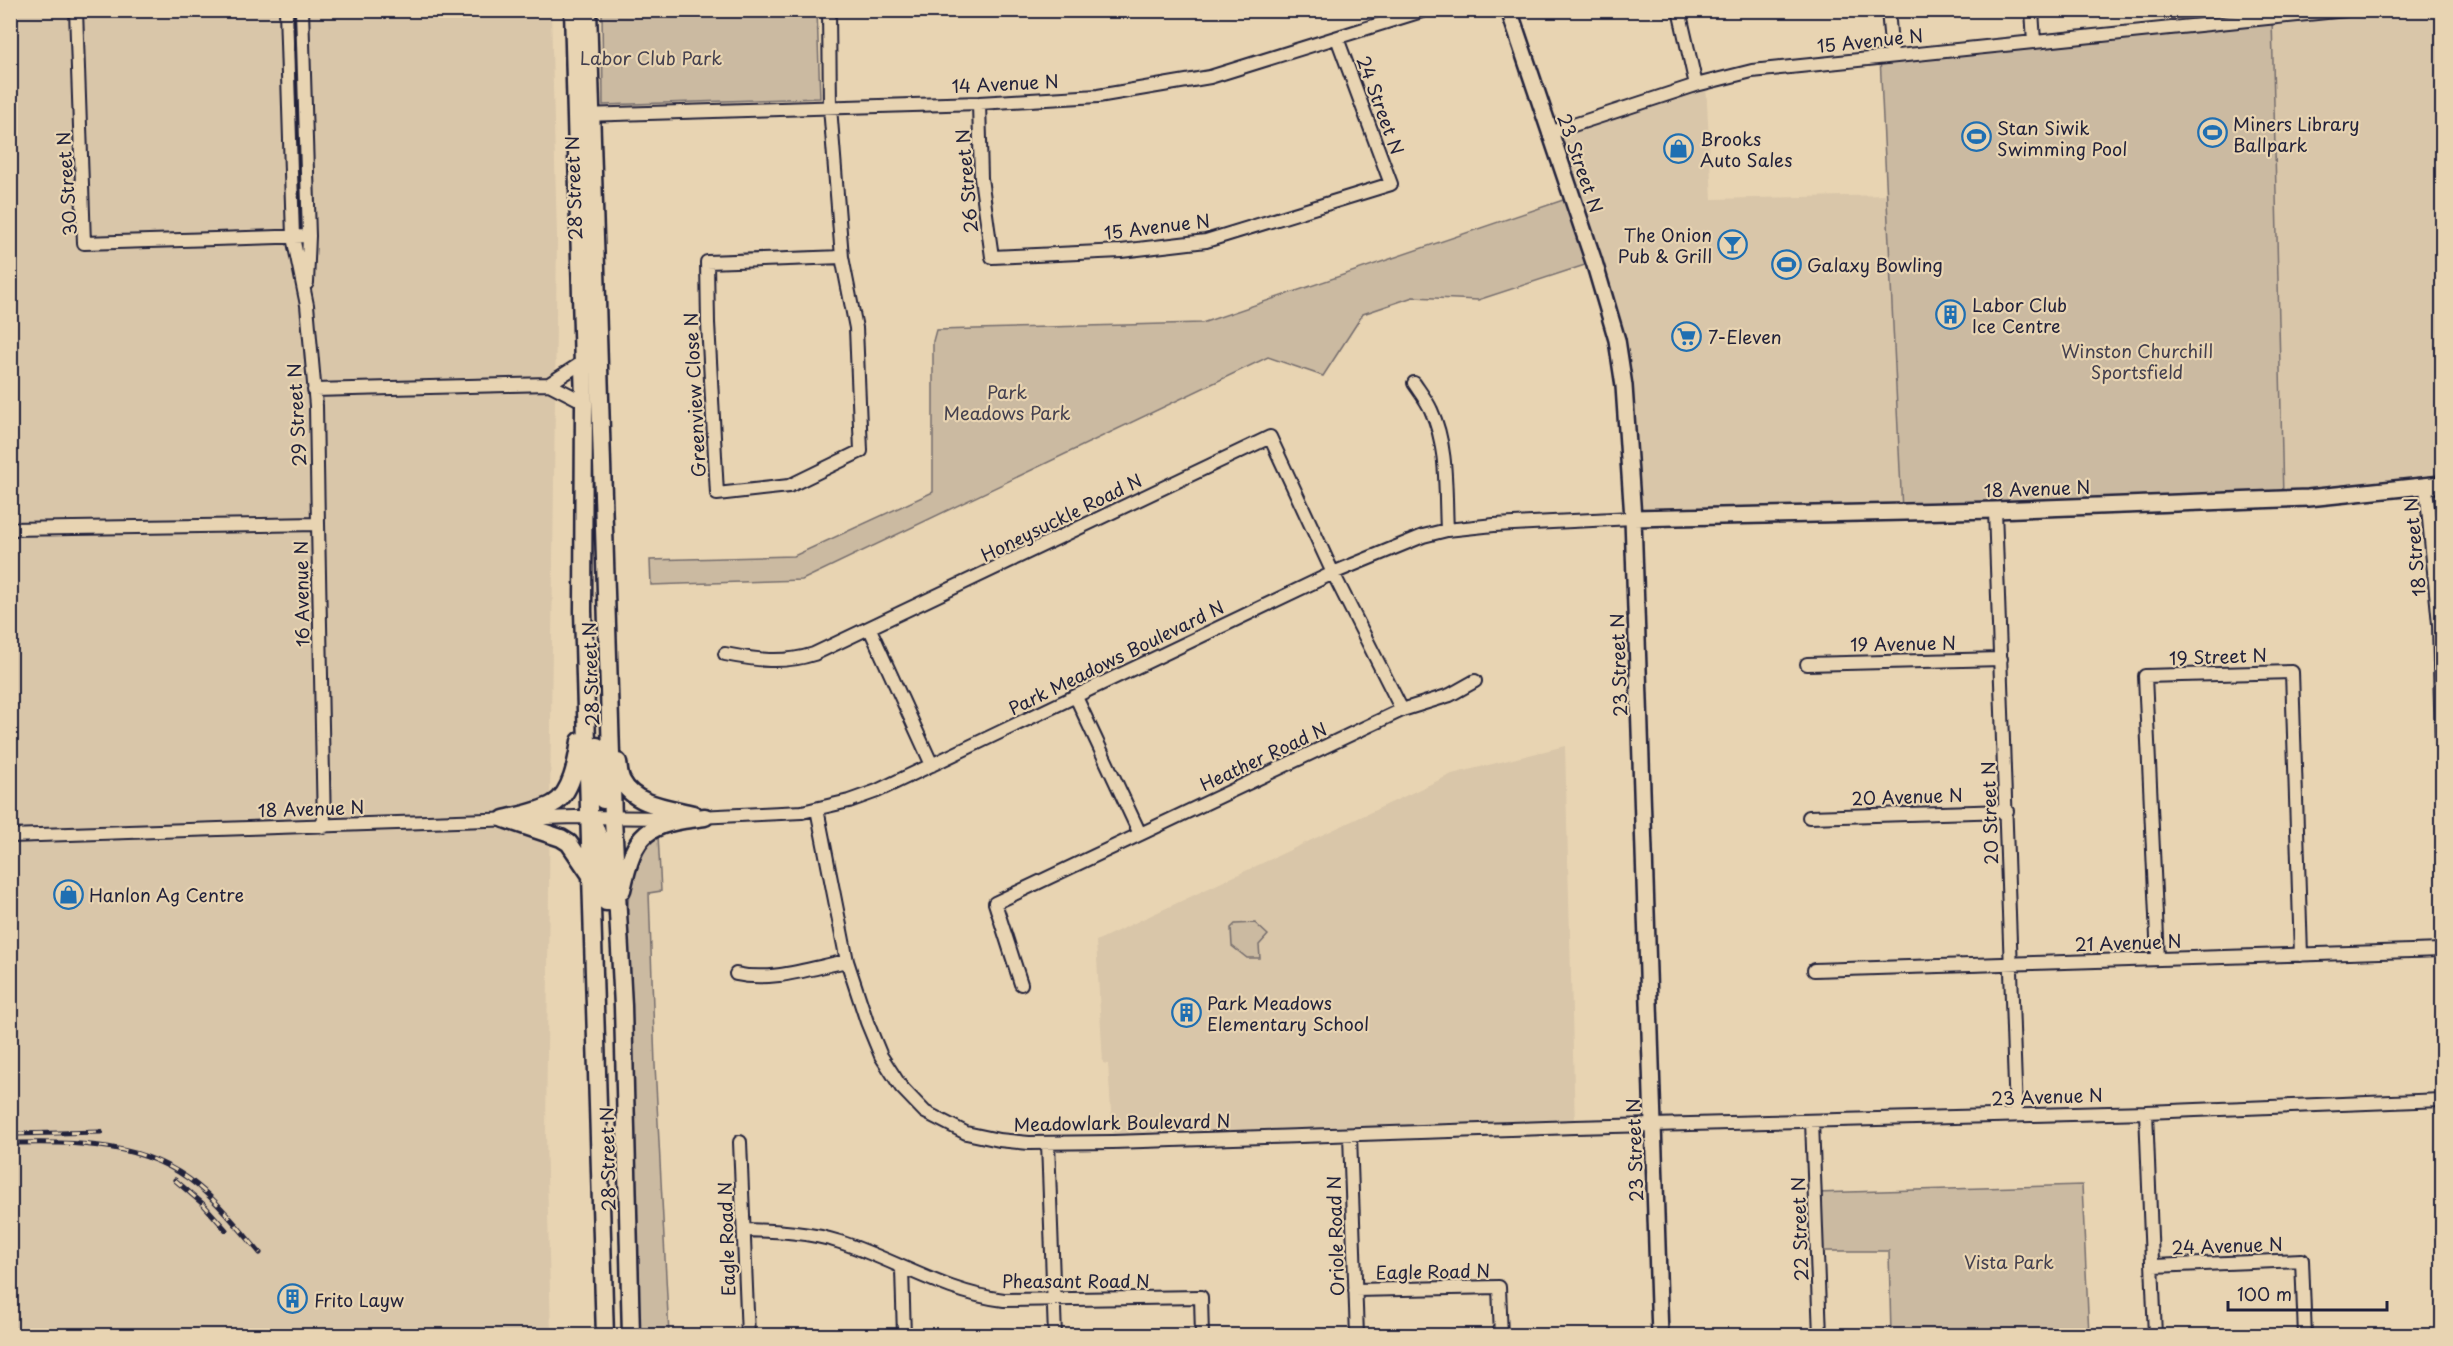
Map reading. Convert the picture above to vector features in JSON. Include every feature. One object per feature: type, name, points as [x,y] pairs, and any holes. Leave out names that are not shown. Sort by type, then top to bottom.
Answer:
[{"type":"main road","name":"28 Street N","points":[[573,10],[582,115],[611,730],[617,913],[623,1006],[631,1335]]},
{"type":"main road","name":"28 Street N","points":[[588,10],[582,115],[583,611],[605,1335]]},
{"type":"main road","points":[[583,611],[591,649],[595,731],[604,804],[607,813],[614,819]]},
{"type":"main road","points":[[504,819],[556,803],[565,792],[576,760],[586,710]]},
{"type":"main road","points":[[611,730],[621,780],[633,794],[649,803],[705,817]]},
{"type":"main road","points":[[617,913],[627,871],[637,843],[644,835],[654,828],[676,820],[705,817]]},
{"type":"main road","points":[[590,818],[599,833],[603,849],[605,898],[623,1006]]},
{"type":"main road","points":[[504,819],[561,838],[569,843],[591,876]]},
{"type":"street","name":"30 Street N","points":[[76,10],[84,243],[309,236]]},
{"type":"street","points":[[286,10],[293,237],[307,305]]},
{"type":"street","points":[[302,10],[309,236],[307,305]]},
{"type":"street","name":"Greenview Close N","points":[[828,10],[830,107],[842,257],[856,330],[861,452],[789,486],[717,494],[707,262],[842,257]]},
{"type":"street","name":"14 Avenue N","points":[[582,115],[979,103],[1098,96],[1174,85],[1244,68],[1425,10]]},
{"type":"street","name":"23 Street N","points":[[1509,10],[1594,262],[1617,340],[1624,386],[1633,518],[1660,1335]]},
{"type":"street","points":[[1679,10],[1696,85]]},
{"type":"street","points":[[1888,10],[1892,56]]},
{"type":"street","points":[[2032,10],[2034,42]]},
{"type":"street","name":"15 Avenue N","points":[[1549,133],[1696,85],[1752,71],[2346,10]]},
{"type":"street","name":"24 Street N","points":[[1337,38],[1391,184]]},
{"type":"street","name":"26 Street N","points":[[979,103],[981,178],[992,257]]},
{"type":"street","name":"15 Avenue N","points":[[992,257],[1122,251],[1206,241],[1391,184]]},
{"type":"street","name":"29 Street N","points":[[307,305],[314,390],[318,524]]},
{"type":"street","points":[[549,384],[583,362]]},
{"type":"street","points":[[1414,383],[1431,410],[1440,433],[1443,449],[1447,530]]},
{"type":"street","points":[[314,390],[549,384],[584,402]]},
{"type":"street","name":"Honeysuckle Road N","points":[[725,654],[766,661],[798,659],[870,629],[1270,437],[1333,573]]},
{"type":"street","name":"18 Avenue N","points":[[1633,518],[1995,510],[2308,498],[2442,484]]},
{"type":"street","name":"18 Street N","points":[[2426,487],[2441,624],[2442,748]]},
{"type":"street","name":"20 Street N","points":[[1995,510],[2016,1115]]},
{"type":"street","name":"Park Meadows Boulevard N","points":[[614,819],[705,817],[817,809],[877,791],[1333,573],[1422,536],[1447,530],[1517,524],[1633,518]]},
{"type":"street","name":"16 Avenue N","points":[[10,529],[318,524],[324,827]]},
{"type":"street","points":[[1333,573],[1402,710]]},
{"type":"street","points":[[870,629],[932,765]]},
{"type":"street","name":"19 Avenue N","points":[[1807,664],[2001,658]]},
{"type":"street","name":"19 Street N","points":[[2158,959],[2145,676],[2292,672],[2301,955]]},
{"type":"street","name":"Heather Road N","points":[[1021,984],[995,903],[1402,710],[1450,695],[1475,681]]},
{"type":"street","points":[[1076,697],[1140,834]]},
{"type":"street","name":"Meadowlark Boulevard N","points":[[817,809],[847,961],[876,1045],[890,1072],[912,1100],[925,1112],[966,1133],[1009,1142],[1048,1143],[1652,1125]]},
{"type":"street","name":"20 Avenue N","points":[[1809,818],[2007,811]]},
{"type":"street","name":"18 Avenue N","points":[[10,836],[324,827],[504,819],[614,819]]},
{"type":"street","name":"21 Avenue N","points":[[1814,970],[2442,950]]},
{"type":"street","points":[[736,974],[769,977],[847,961]]},
{"type":"street","name":"23 Avenue N","points":[[1652,1125],[2146,1112],[2442,1100]]},
{"type":"street","points":[[2146,1112],[2155,1335]]},
{"type":"street","name":"22 Street N","points":[[1812,1121],[1820,1335]]},
{"type":"street","name":"Oriole Road N","points":[[1350,1135],[1357,1335]]},
{"type":"street","name":"Eagle Road N","points":[[740,1142],[748,1335]]},
{"type":"street","points":[[1048,1143],[1055,1335]]},
{"type":"street","name":"Pheasant Road N","points":[[745,1230],[784,1231],[820,1236],[863,1251],[942,1285],[986,1298],[1004,1300],[1201,1297],[1203,1335]]},
{"type":"street","name":"24 Avenue N","points":[[2153,1266],[2302,1260],[2305,1335]]},
{"type":"street","points":[[902,1269],[904,1335]]},
{"type":"street","name":"Eagle Road N","points":[[1355,1290],[1499,1287],[1501,1335]]},
{"type":"shaded area","points":[[2346,10],[2442,11],[2442,484],[2283,499],[2272,18]]},
{"type":"shaded area","points":[[10,11],[551,11],[557,237],[546,1133],[551,1335],[11,1335]]},
{"type":"shaded area","points":[[1706,83],[1712,199],[1887,195],[1902,511],[1633,518],[1624,386],[1549,133]]},
{"type":"shaded area","points":[[1565,746],[1575,1127],[1113,1142],[1108,1064],[1103,1063],[1096,941],[1452,774]]},
{"type":"green space","name":"Labor Club Park","points":[[602,11],[817,11],[820,98],[603,105]]},
{"type":"green space","name":"Winston Churchill Sportsfield","points":[[2272,18],[2283,499],[1902,511],[1880,57]]},
{"type":"green space","name":"Park Meadows Park","points":[[1572,197],[1594,262],[1478,300],[1413,297],[1363,314],[1323,376],[1268,357],[802,580],[651,585],[650,560],[794,556],[933,492],[933,341],[936,330],[1202,323]]},
{"type":"green space","points":[[658,835],[661,891],[649,893],[669,1335],[637,1336],[627,920],[629,886],[634,861],[641,848]]},
{"type":"green space","points":[[1255,923],[1268,935],[1259,945],[1260,958],[1247,958],[1232,946],[1231,928],[1235,924]]},
{"type":"green space","name":"Vista Park","points":[[2082,1185],[2089,1335],[1891,1335],[1889,1251],[1818,1251],[1816,1193]]},
{"type":"railway","points":[[16,1134],[101,1132]]},
{"type":"railway","points":[[10,1143],[85,1144],[133,1152],[156,1160],[177,1171],[206,1193],[260,1253]]},
{"type":"railway","points":[[175,1180],[203,1204],[226,1230]]},
{"type":"place","name":"Miners Library Ballpark","points":[[2212,133]]},
{"type":"place","name":"Stan Siwik Swimming Pool","points":[[1976,137]]},
{"type":"place","name":"Brooks Auto Sales","points":[[1679,148]]},
{"type":"place","name":"The Onion Pub & Grill","points":[[1733,244]]},
{"type":"place","name":"Galaxy Bowling","points":[[1786,264]]},
{"type":"place","name":"Labor Club Ice Centre","points":[[1951,314]]},
{"type":"place","name":"7-Eleven","points":[[1687,336]]},
{"type":"place","name":"Hanlon Ag Centre","points":[[68,894]]},
{"type":"place","name":"Park Meadows Elementary School","points":[[1186,1012]]},
{"type":"place","name":"Frito Layw","points":[[293,1299]]}]
